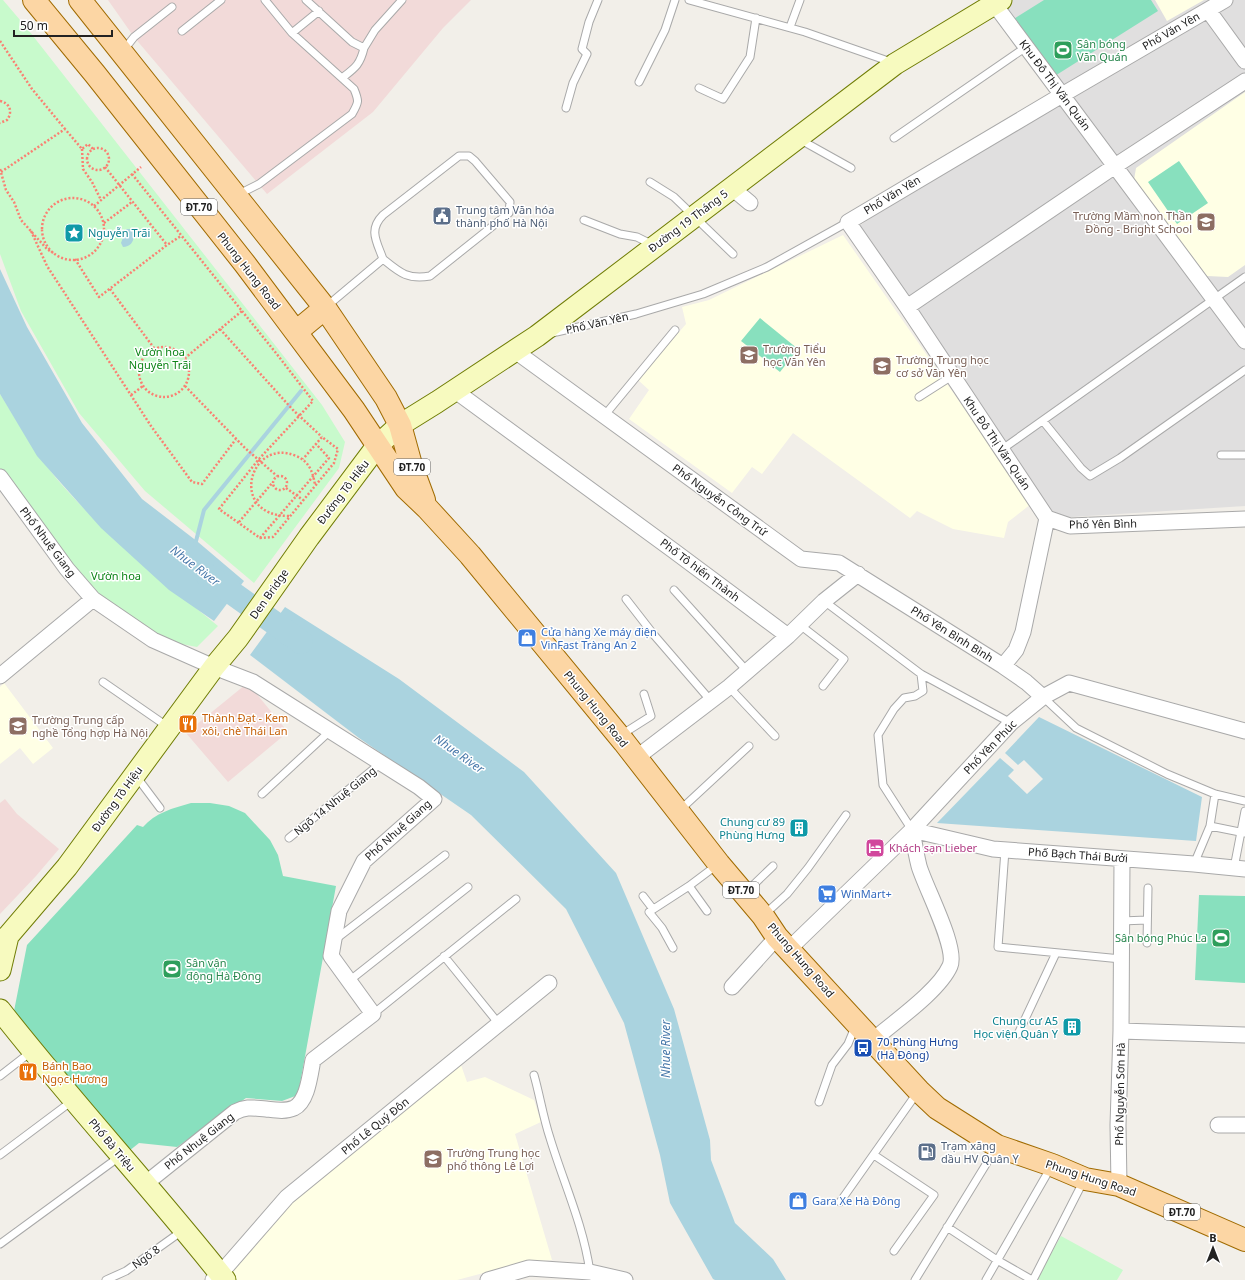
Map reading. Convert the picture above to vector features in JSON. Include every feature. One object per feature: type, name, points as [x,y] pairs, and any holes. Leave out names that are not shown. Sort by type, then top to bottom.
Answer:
[{"type":"main road","name":"Phung Hung Road","points":[[34,0],[95,74],[208,217],[296,332],[354,410],[406,488],[427,508],[475,561],[619,736],[783,943],[918,1091],[936,1108],[997,1146],[1085,1178],[1119,1185],[1245,1240]]},
{"type":"main road","name":"ĐT.70","points":[[80,0],[122,53]]},
{"type":"main road","name":"Phung Hung Road","points":[[122,53],[325,308],[386,398],[400,424],[411,465],[427,508]]},
{"type":"main road","points":[[208,217],[236,196]]},
{"type":"main road","points":[[296,332],[325,308]]},
{"type":"street","name":"Phố Văn Yên","points":[[848,222],[1225,0]]},
{"type":"street","name":"Khu Đô Thị Văn Quán","points":[[998,2],[1026,47],[1245,341]]},
{"type":"street","name":"Đường 19 Tháng 5","points":[[377,446],[400,424],[536,336],[895,64],[998,2]]},
{"type":"street","points":[[1208,10],[1245,61]]},
{"type":"street","points":[[907,307],[1115,166],[1245,81]]},
{"type":"street","points":[[732,188],[750,203]]},
{"type":"street","name":"Khu Đô Thị Văn Quán","points":[[848,222],[907,307],[1047,518]]},
{"type":"street","name":"Phố Nguyễn Công Trứ","points":[[515,351],[802,559],[839,563],[858,574]]},
{"type":"street","name":"Phố Tô hiến Thành","points":[[454,390],[788,636]]},
{"type":"street","name":"Đường Tô Hiệu","points":[[309,537],[377,446]]},
{"type":"street","name":"Phố Nhuệ Giang","points":[[0,477],[67,568],[93,599],[153,640],[214,667],[253,682],[419,787],[434,799],[364,861],[340,911],[331,956],[373,1014],[313,1060],[308,1088],[300,1102],[294,1108],[282,1111],[244,1108],[235,1112],[145,1184]]},
{"type":"street","points":[[1003,666],[1016,650],[1023,632],[1047,518]]},
{"type":"street","name":"Phố Yên Bình","points":[[1047,518],[1070,526],[1245,519]]},
{"type":"street","name":"Den Bridge","points":[[228,651],[309,537]]},
{"type":"street","points":[[636,758],[729,687],[788,636],[824,601],[858,574]]},
{"type":"street","name":"Phố Yên Bình Bình","points":[[858,574],[1003,666],[1026,682],[1043,697]]},
{"type":"street","points":[[0,676],[93,599]]},
{"type":"street","name":"Đường Tô Hiệu","points":[[4,940],[67,867],[214,667],[228,651]]},
{"type":"street","name":"Phố Yên Phúc","points":[[732,987],[912,830],[1011,723],[1043,697],[1069,683],[1245,731]]},
{"type":"street","points":[[872,1041],[931,992],[945,976],[951,964],[951,948],[919,866],[912,830]]},
{"type":"street","name":"Phố Bạch Thái Bưởi","points":[[912,830],[993,849],[1194,864],[1239,869]]},
{"type":"street","points":[[1121,1031],[1122,859]]},
{"type":"street","points":[[0,970],[4,940]]},
{"type":"street","name":"Phố Lê Quý Đôn","points":[[219,1278],[288,1197],[549,983]]},
{"type":"street","name":"Phố Bà Triệu","points":[[0,1010],[32,1051],[122,1155],[183,1230],[219,1278]]},
{"type":"street","name":"Phố Nguyễn Sơn Hà","points":[[1119,1185],[1118,1125],[1121,1031],[1245,1035]]},
{"type":"street","points":[[1218,1125],[1245,1125]]},
{"type":"street","points":[[488,1280],[528,1268],[590,1272],[625,1280]]},
{"type":"lane","points":[[182,31],[221,0]]},
{"type":"lane","points":[[236,196],[259,184],[352,114],[357,106],[358,100],[354,89],[292,33],[265,0]]},
{"type":"lane","points":[[306,0],[352,42],[364,48]]},
{"type":"lane","points":[[342,78],[357,66],[364,48],[376,30],[402,0]]},
{"type":"lane","points":[[566,108],[573,83],[587,54],[582,49],[589,22],[598,0]]},
{"type":"lane","points":[[639,82],[665,30],[675,0]]},
{"type":"lane","points":[[689,0],[709,2],[756,18],[790,27],[895,64]]},
{"type":"lane","points":[[790,27],[800,0]]},
{"type":"lane","points":[[122,53],[134,37],[172,7]]},
{"type":"lane","points":[[292,33],[319,12]]},
{"type":"lane","points":[[699,88],[723,99],[750,57],[756,18]]},
{"type":"lane","points":[[894,138],[1026,47]]},
{"type":"lane","points":[[797,138],[851,168]]},
{"type":"lane","points":[[459,156],[469,156],[475,161],[510,202],[509,213],[430,276],[414,278],[400,273],[383,259],[374,232],[377,221],[459,156]]},
{"type":"lane","points":[[650,182],[674,197],[732,254]]},
{"type":"lane","points":[[584,220],[620,234],[637,237],[655,246]]},
{"type":"lane","name":"Phố Văn Yên","points":[[536,336],[636,314],[703,294],[767,267],[848,222]]},
{"type":"lane","points":[[325,308],[383,259]]},
{"type":"lane","points":[[1001,450],[1213,298],[1245,277]]},
{"type":"lane","points":[[604,416],[675,330]]},
{"type":"lane","points":[[1042,421],[1081,468],[1090,476],[1120,458],[1245,370]]},
{"type":"lane","points":[[918,397],[952,376]]},
{"type":"lane","points":[[1221,455],[1245,455]]},
{"type":"lane","points":[[674,590],[747,671]]},
{"type":"lane","points":[[626,599],[654,635],[711,701]]},
{"type":"lane","points":[[824,601],[921,674],[1011,723]]},
{"type":"lane","points":[[800,624],[844,658],[823,686]]},
{"type":"lane","points":[[912,830],[883,785],[878,735],[894,709],[904,698],[916,696],[923,691],[921,674]]},
{"type":"lane","points":[[103,682],[170,728]]},
{"type":"lane","points":[[729,687],[775,736]]},
{"type":"lane","points":[[619,736],[651,716],[644,694]]},
{"type":"lane","points":[[1043,697],[1076,728],[1167,774],[1215,794],[1245,801]]},
{"type":"lane","points":[[262,794],[330,731]]},
{"type":"lane","points":[[679,811],[749,746]]},
{"type":"lane","name":"Ngõ 14 Nhuệ Giang","points":[[288,838],[381,763]]},
{"type":"lane","points":[[135,774],[160,808]]},
{"type":"lane","points":[[1194,864],[1210,826],[1215,794]]},
{"type":"lane","points":[[1239,869],[1245,811]]},
{"type":"lane","points":[[763,916],[787,894],[808,868],[846,814]]},
{"type":"lane","points":[[1210,826],[1243,833]]},
{"type":"lane","points":[[1005,850],[998,947],[1056,954],[1121,959]]},
{"type":"lane","points":[[334,940],[446,855]]},
{"type":"lane","points":[[673,948],[662,928],[649,912],[719,864]]},
{"type":"lane","points":[[745,894],[774,866]]},
{"type":"lane","points":[[689,886],[706,911]]},
{"type":"lane","points":[[349,981],[468,887]]},
{"type":"lane","points":[[1147,944],[1148,888]]},
{"type":"lane","points":[[643,896],[653,909]]},
{"type":"lane","points":[[373,1014],[516,899]]},
{"type":"lane","points":[[1121,921],[1147,920]]},
{"type":"lane","points":[[1018,1034],[1056,954]]},
{"type":"lane","points":[[444,956],[500,1024]]},
{"type":"lane","points":[[819,1102],[832,1066],[848,1044],[857,1024]]},
{"type":"lane","points":[[0,1076],[32,1051]]},
{"type":"lane","points":[[534,1076],[550,1137],[580,1225],[587,1251],[590,1272]]},
{"type":"lane","points":[[840,1202],[918,1091]]},
{"type":"lane","points":[[0,1155],[74,1099]]},
{"type":"lane","points":[[914,1280],[997,1146]]},
{"type":"lane","points":[[0,1244],[122,1155]]},
{"type":"lane","points":[[874,1155],[934,1195],[894,1251]]},
{"type":"lane","points":[[986,1280],[1052,1165]]},
{"type":"lane","points":[[947,1227],[997,1260],[1033,1280],[1085,1178]]},
{"type":"lane","name":"Ngõ 8","points":[[106,1280],[126,1271],[183,1230]]},
{"type":"path","points":[[0,41],[32,89],[82,149],[83,169],[92,182],[101,200]]},
{"type":"path","points":[[0,101],[9,106],[11,113],[7,120],[0,124]]},
{"type":"path","points":[[55,254],[48,246],[43,236],[45,216],[50,208],[58,202],[77,198],[94,206],[100,214],[104,223],[104,232],[101,243],[95,251],[86,257],[75,259],[65,258],[55,254],[46,248],[21,220],[14,202],[6,190],[0,171],[66,129]]},
{"type":"path","points":[[82,149],[88,144],[93,149]]},
{"type":"path","points":[[101,148],[107,152],[109,158],[105,167],[93,169],[88,163],[87,156],[93,149],[101,148]]},
{"type":"path","points":[[105,167],[167,245]]},
{"type":"path","points":[[94,206],[141,167]]},
{"type":"path","points":[[132,174],[313,401],[299,415],[219,509],[260,538],[272,537],[334,463],[338,449],[322,437],[299,415],[293,410],[220,329]]},
{"type":"path","points":[[104,223],[132,202]]},
{"type":"path","points":[[31,231],[47,266],[130,395],[192,482],[202,484],[236,439]]},
{"type":"path","points":[[75,259],[99,297],[181,236]]},
{"type":"path","points":[[110,289],[154,348]]},
{"type":"path","points":[[185,358],[242,311]]},
{"type":"path","points":[[154,348],[173,348],[180,352],[185,358],[189,373],[188,381],[176,394],[168,397],[159,397],[151,394],[143,386],[138,372],[140,363],[144,356],[154,348]]},
{"type":"path","points":[[130,395],[143,386]]},
{"type":"path","points":[[185,386],[245,448],[256,456],[277,476],[282,476],[286,479],[288,484],[282,491],[274,487],[273,482]]},
{"type":"path","points":[[303,459],[322,437]]},
{"type":"path","points":[[260,538],[329,458],[316,444]]},
{"type":"path","points":[[290,516],[278,516],[268,513],[260,507],[256,501],[251,489],[255,469],[260,460],[279,453],[290,454],[303,459],[309,465],[314,475],[315,485]]},
{"type":"path","points":[[239,522],[277,476]]},
{"type":"path","points":[[286,488],[303,500]]},
{"type":"shaded area","points":[[108,0],[471,0],[443,28],[373,112],[267,194],[134,37]]},
{"type":"shaded area","points":[[988,0],[1245,0],[1245,506],[1056,518],[859,226],[1055,93]]},
{"type":"shaded area","points":[[1155,0],[1204,0],[1167,21]]},
{"type":"shaded area","name":"Trường Mầm non Thần Đồng - Bright School","points":[[1245,92],[1245,265],[1228,277],[1207,276],[1134,180],[1136,168]]},
{"type":"shaded area","points":[[843,235],[1031,504],[1008,522],[1004,538],[953,529],[917,511],[910,518],[793,433],[762,474],[752,467],[732,493],[629,419],[649,390],[638,380],[686,324],[682,307],[709,300]]},
{"type":"shaded area","name":"Trường Trung cấp nghề Tổng hợp Hà Nội","points":[[4,683],[53,748],[33,764],[20,748],[0,764],[0,687]]},
{"type":"shaded area","points":[[245,685],[251,687],[288,732],[228,782],[186,733]]},
{"type":"shaded area","points":[[5,799],[17,814],[59,849],[0,914],[0,803]]},
{"type":"shaded area","name":"Trường Trung học phổ thông Lê Lợi","points":[[461,1065],[467,1082],[485,1077],[534,1100],[541,1122],[515,1134],[552,1260],[525,1262],[457,1280],[236,1280],[228,1270],[277,1217],[312,1185]]},
{"type":"green space","name":"Vườn hoa Nguyễn Trãi","points":[[0,0],[3,0],[26,27],[322,405],[345,442],[339,468],[254,583],[145,491],[79,413],[21,311],[0,254]]},
{"type":"green space","name":"Sân bóng Văn Quán","points":[[1044,0],[1151,0],[1158,11],[1050,79],[1009,22]]},
{"type":"green space","points":[[1179,161],[1208,203],[1177,224],[1148,182]]},
{"type":"green space","points":[[760,318],[798,349],[780,372],[741,341]]},
{"type":"green space","name":"Vườn hoa","points":[[0,394],[41,458],[74,498],[92,517],[122,544],[174,590],[218,626],[197,647],[155,639],[96,596],[0,471]]},
{"type":"green space","name":"Sân vận động Hà Đông","points":[[191,803],[210,803],[229,806],[245,813],[270,840],[278,855],[283,876],[336,886],[298,1095],[282,1101],[246,1098],[177,1147],[139,1143],[129,1151],[14,1011],[27,945],[137,825],[143,827],[153,818],[171,809]]},
{"type":"green space","name":"Sân bóng Phúc La","points":[[1199,895],[1245,896],[1245,983],[1195,980]]},
{"type":"green space","points":[[1061,1236],[1123,1270],[1117,1280],[1040,1280],[1037,1278]]},
{"type":"water","points":[[126,229],[132,229],[134,238],[129,245],[123,247],[121,243]]},
{"type":"water","points":[[0,269],[27,327],[82,423],[142,499],[198,542],[244,581],[214,621],[169,590],[101,528],[37,456],[0,394]]},
{"type":"water","points":[[285,607],[399,679],[524,772],[616,873],[674,1009],[710,1140],[711,1160],[735,1223],[773,1259],[786,1280],[713,1279],[670,1203],[660,1155],[624,1023],[566,909],[471,815],[359,738],[250,655]]},
{"type":"water","points":[[1039,717],[1202,797],[1196,841],[937,823],[1000,758],[1014,770],[1008,776],[1027,794],[1043,779],[1024,760],[1018,765],[1005,753]]},
{"type":"waterway","points":[[195,545],[204,510],[301,391]]},
{"type":"waterway","name":"Nhue River","points":[[207,575],[301,642]]},
{"type":"place","name":"Sân bóng Văn Quán","points":[[1063,50]]},
{"type":"place","name":"Trung tâm Văn hóa thành phố Hà Nội","points":[[442,216]]},
{"type":"place","name":"Trường Mầm non Thần Đồng - Bright School","points":[[1206,222]]},
{"type":"place","name":"Nguyễn Trãi","points":[[74,233]]},
{"type":"place","name":"Trường Tiểu học Văn Yên","points":[[749,355]]},
{"type":"place","name":"Trường Trung học cơ sở Văn Yên","points":[[882,366]]},
{"type":"place","name":"Cửa hàng Xe máy điện VinFast Tràng An 2","points":[[527,638]]},
{"type":"place","name":"Thành Đạt - Kem xôi, chè Thái Lan","points":[[188,724]]},
{"type":"place","name":"Trường Trung cấp nghề Tổng hợp Hà Nội","points":[[18,726]]},
{"type":"place","name":"Chung cư 89 Phùng Hưng","points":[[799,828]]},
{"type":"place","name":"Khách sạn Lieber","points":[[875,848]]},
{"type":"place","name":"WinMart+","points":[[827,894]]},
{"type":"place","name":"Sân bóng Phúc La","points":[[1221,938]]},
{"type":"place","name":"Sân vận động Hà Đông","points":[[172,969]]},
{"type":"place","name":"Chung cư A5 Học viện Quân Y","points":[[1072,1027]]},
{"type":"place","name":"70 Phùng Hưng (Hà Đông)","points":[[863,1048]]},
{"type":"place","name":"Bánh Bao Ngọc Hương","points":[[28,1072]]},
{"type":"place","name":"Trạm xăng dầu HV Quân Y","points":[[927,1152]]},
{"type":"place","name":"Trường Trung học phổ thông Lê Lợi","points":[[433,1159]]},
{"type":"place","name":"Gara Xe Hà Đông","points":[[798,1201]]}]
